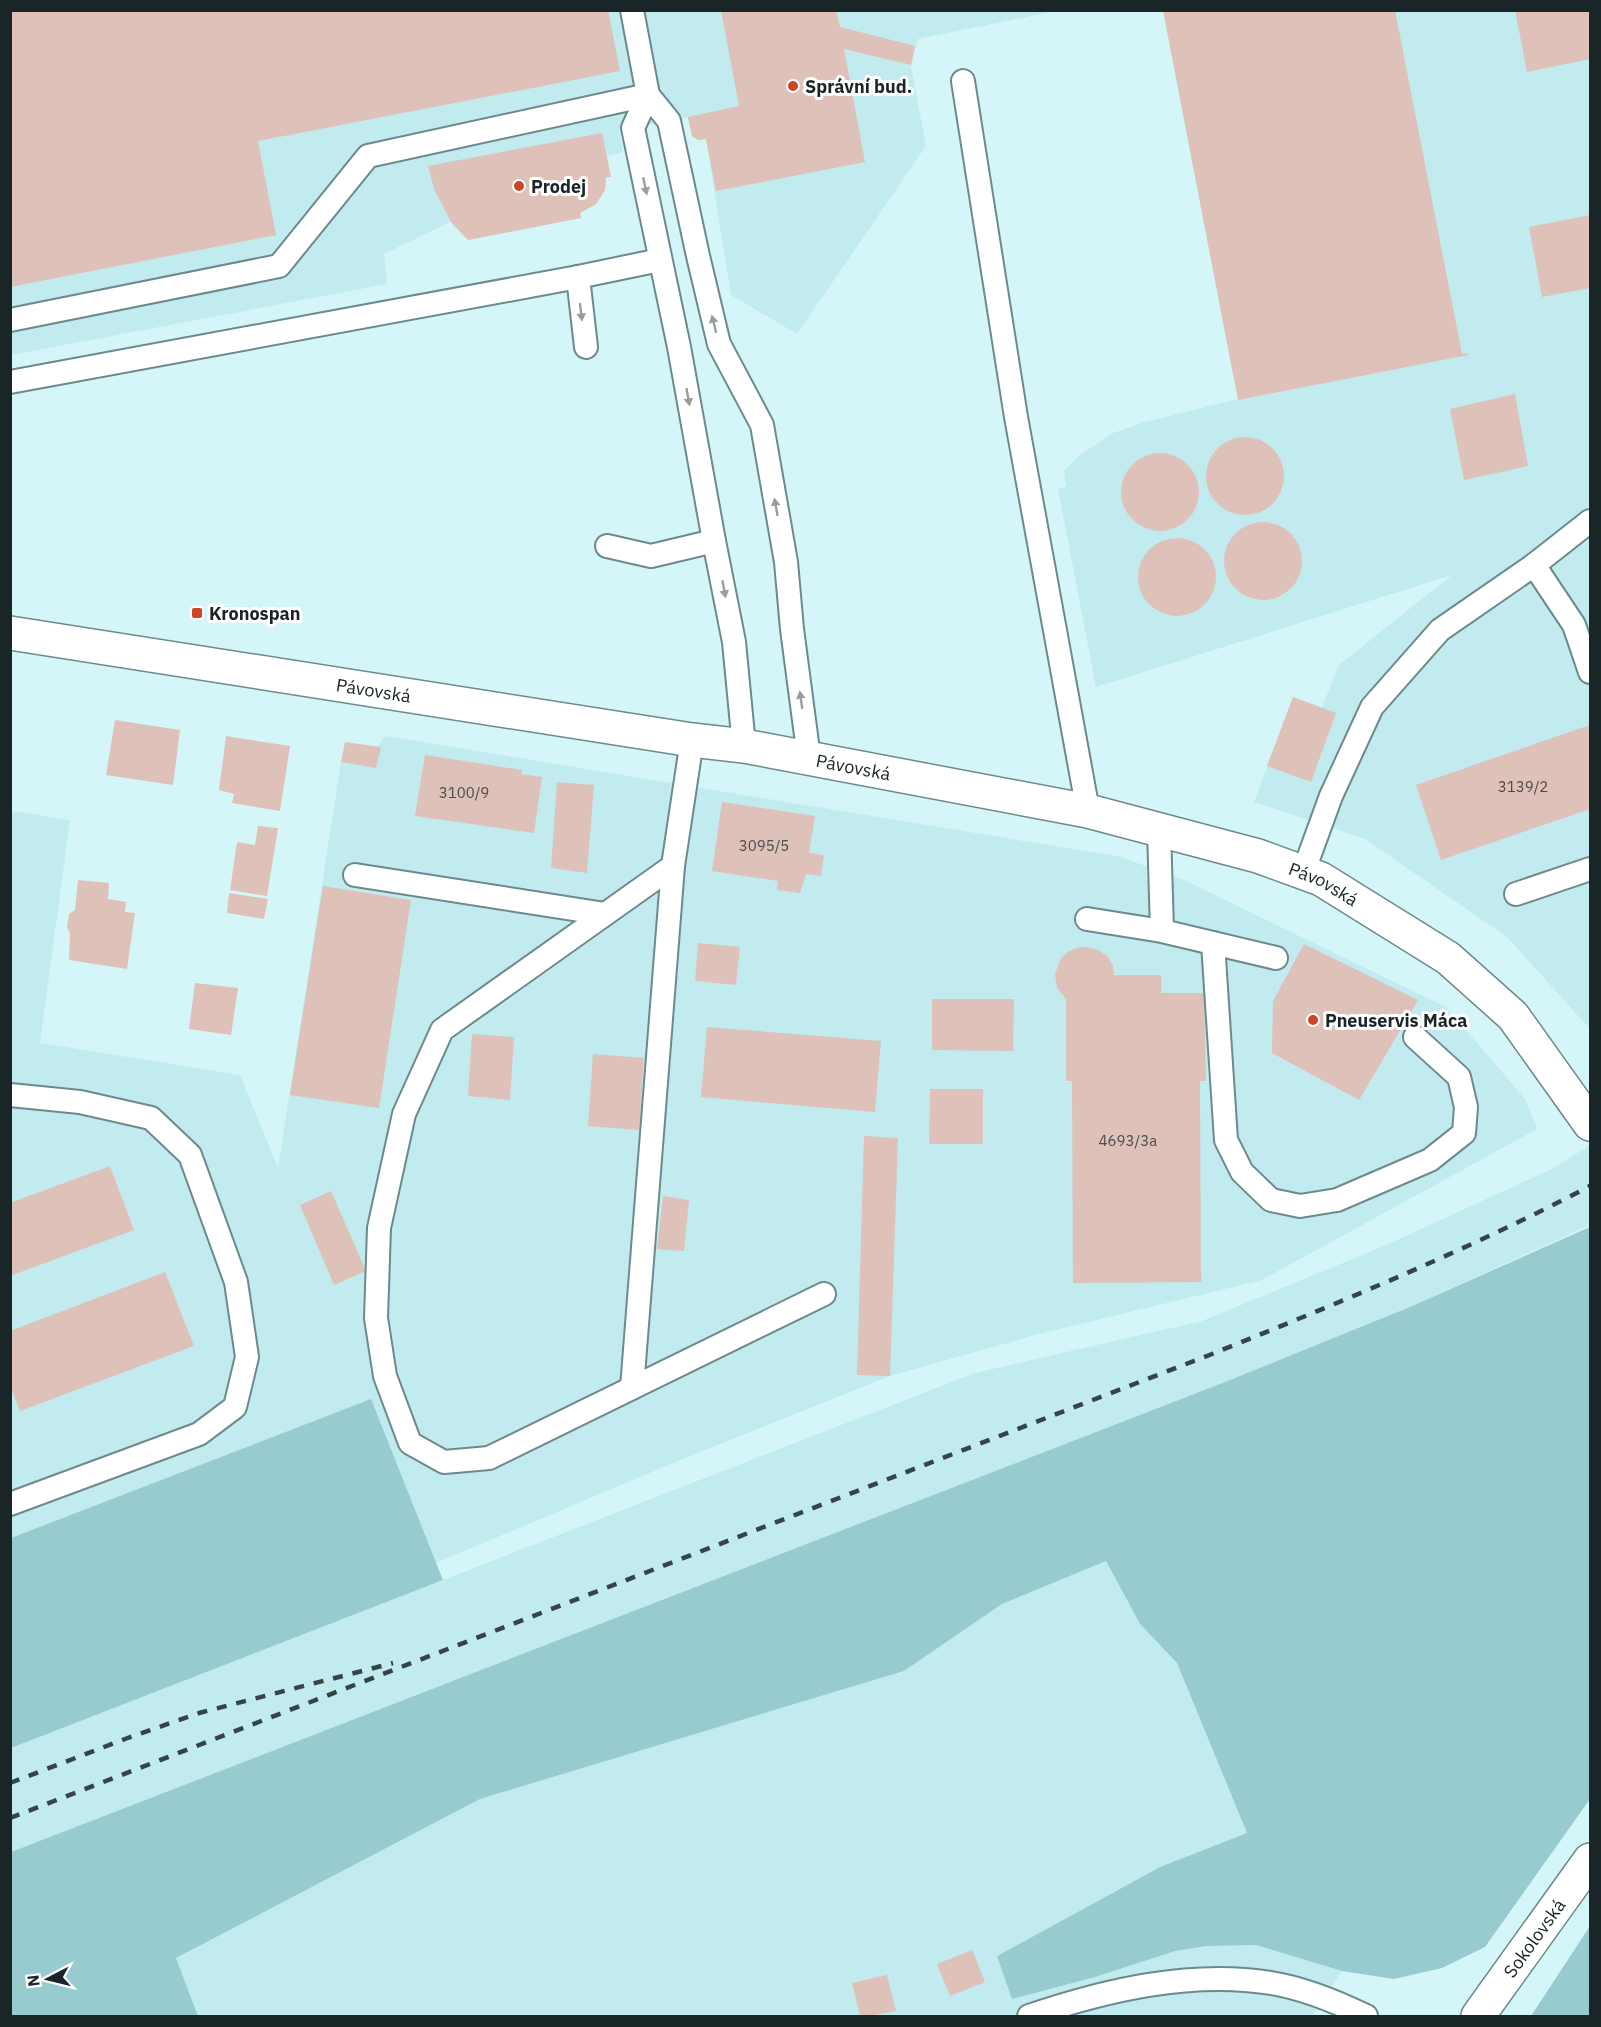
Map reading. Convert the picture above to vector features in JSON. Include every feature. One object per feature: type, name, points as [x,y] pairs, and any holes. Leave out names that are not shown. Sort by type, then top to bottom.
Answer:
[{"type":"street","name":"Pávovská","points":[[10,633],[692,740],[744,746],[1088,811],[1258,856],[1322,879],[1448,958],[1514,1016],[1590,1124]]},
{"type":"street","name":"Sokolovská","points":[[1478,2016],[1590,1860]]},
{"type":"lane","points":[[632,10],[648,96],[669,121],[699,264],[719,344],[762,425],[786,562],[792,629],[809,758]]},
{"type":"lane","points":[[963,81],[1016,417],[1088,811]]},
{"type":"lane","points":[[648,96],[633,128],[679,347],[734,642],[744,746]]},
{"type":"lane","points":[[10,320],[279,266],[368,156],[648,96]]},
{"type":"lane","points":[[10,382],[660,260]]},
{"type":"lane","points":[[578,277],[586,347]]},
{"type":"lane","points":[[1303,873],[1331,796],[1372,707],[1440,630],[1534,565],[1590,521]]},
{"type":"lane","points":[[607,546],[651,556],[714,541]]},
{"type":"lane","points":[[1534,565],[1574,625],[1590,672]]},
{"type":"lane","points":[[632,1388],[673,866],[692,740]]},
{"type":"lane","points":[[1159,829],[1162,931]]},
{"type":"lane","points":[[673,866],[442,1030],[404,1114],[379,1228],[376,1318],[385,1376],[410,1443],[444,1462],[489,1458],[824,1294]]},
{"type":"lane","points":[[1516,894],[1590,869]]},
{"type":"lane","points":[[355,875],[604,914]]},
{"type":"lane","points":[[1087,919],[1162,931],[1276,958]]},
{"type":"lane","points":[[1214,943],[1226,1140],[1242,1172],[1271,1200],[1300,1206],[1337,1200],[1430,1160],[1464,1133],[1466,1107],[1460,1077],[1415,1037]]},
{"type":"lane","points":[[10,1095],[80,1102],[151,1118],[190,1155],[236,1282],[247,1357],[235,1407],[199,1434],[10,1504]]},
{"type":"lane","points":[[1029,2016],[1059,2006],[1149,1985],[1206,1978],[1272,1983],[1338,2002],[1366,2016]]},
{"type":"shaded area","points":[[11,11],[1055,11],[918,39],[911,66],[926,146],[797,334],[731,295],[706,139],[698,140],[692,136],[688,117],[619,129],[623,152],[607,156],[611,177],[606,178],[605,190],[596,204],[580,213],[581,218],[468,240],[450,222],[384,254],[387,284],[11,355]]},
{"type":"shaded area","points":[[1163,11],[1590,11],[1590,1029],[1507,937],[1365,839],[1254,802],[1293,697],[1322,707],[1339,665],[1452,575],[1096,687],[1058,489],[1066,486],[1064,471],[1080,455],[1113,433],[1142,423],[1238,399]]},
{"type":"shaded area","points":[[385,736],[1121,857],[1184,880],[1446,1007],[1526,1100],[1537,1129],[1262,1280],[1039,1334],[890,1376],[678,1461],[436,1563],[371,1400],[11,1538],[11,811],[70,820],[40,1043],[240,1075],[278,1168],[341,762],[376,768],[378,746]]},
{"type":"shaded area","points":[[1590,1145],[1590,1225],[1410,1307],[1225,1382],[11,1852],[11,1748],[975,1373],[1202,1321],[1384,1246],[1554,1168]]},
{"type":"shaded area","points":[[1590,1227],[1590,1799],[1485,1947],[1442,1968],[1394,1979],[1342,1971],[1256,1945],[1207,1946],[1175,1951],[1095,1977],[1012,1999],[997,1956],[1160,1867],[1247,1833],[1177,1663],[1140,1624],[1106,1561],[1002,1604],[904,1671],[480,1799],[176,1958],[198,2016],[11,2016],[11,1852],[1225,1382],[1410,1307]]},
{"type":"shaded area","points":[[371,1399],[443,1580],[11,1748],[11,1538]]},
{"type":"shaded area","points":[[1106,1561],[1140,1624],[1177,1663],[1247,1833],[1160,1867],[997,1956],[1175,1951],[1207,1946],[1256,1945],[1342,1971],[1312,2016],[198,2016],[176,1958],[480,1799],[904,1671],[1002,1604]]},
{"type":"shaded area","points":[[1590,1926],[1590,2016],[1531,2016]]},
{"type":"building","points":[[10,10],[608,10],[620,71],[258,141],[276,235],[10,287]]},
{"type":"building","name":"Správní bud.","points":[[721,10],[836,10],[840,27],[915,46],[911,65],[844,49],[865,162],[716,191],[706,139],[698,140],[692,136],[688,117],[739,106]]},
{"type":"building","points":[[1163,10],[1395,10],[1462,354],[1467,353],[1468,355],[1238,400]]},
{"type":"building","points":[[1515,10],[1590,10],[1590,59],[1527,72]]},
{"type":"building","name":"Prodej","points":[[602,133],[611,177],[606,177],[605,190],[596,204],[580,213],[581,218],[468,240],[451,222],[434,189],[428,166]]},
{"type":"building","points":[[1590,215],[1590,288],[1542,297],[1529,227]]},
{"type":"building","points":[[1515,394],[1528,466],[1464,480],[1450,409]]},
{"type":"building","points":[[1245,437],[1260,440],[1277,454],[1284,476],[1281,491],[1267,508],[1245,515],[1230,512],[1213,498],[1206,476],[1209,461],[1223,444]]},
{"type":"building","points":[[1160,453],[1175,456],[1188,464],[1196,477],[1199,492],[1196,507],[1188,520],[1175,528],[1160,531],[1145,528],[1132,520],[1124,507],[1121,492],[1124,477],[1132,464],[1145,456]]},
{"type":"building","points":[[1263,522],[1278,525],[1295,539],[1302,561],[1299,576],[1285,593],[1263,600],[1248,597],[1231,583],[1224,561],[1227,546],[1241,529]]},
{"type":"building","points":[[1177,538],[1192,541],[1209,555],[1216,577],[1213,592],[1199,609],[1177,616],[1162,613],[1145,599],[1138,577],[1141,562],[1155,545]]},
{"type":"building","points":[[1293,697],[1336,713],[1311,782],[1267,766]]},
{"type":"building","points":[[115,720],[180,730],[173,785],[106,775]]},
{"type":"building","points":[[1590,725],[1590,809],[1441,860],[1416,785]]},
{"type":"building","points":[[226,736],[290,746],[280,811],[232,803],[234,794],[219,790]]},
{"type":"building","points":[[345,742],[381,747],[376,768],[341,762]]},
{"type":"building","points":[[425,755],[522,770],[521,774],[542,777],[534,833],[415,816]]},
{"type":"building","points":[[557,782],[594,785],[587,873],[551,868]]},
{"type":"building","points":[[722,802],[815,816],[809,853],[824,855],[821,876],[806,874],[800,893],[777,890],[778,881],[712,871]]},
{"type":"building","points":[[258,826],[278,828],[267,896],[230,890],[237,842],[255,845]]},
{"type":"building","points":[[78,880],[109,883],[108,899],[126,902],[125,912],[135,913],[127,969],[69,960],[70,934],[67,927],[69,914],[75,910]]},
{"type":"building","points":[[323,886],[411,900],[379,1108],[290,1095]]},
{"type":"building","points":[[229,893],[268,899],[264,919],[227,913]]},
{"type":"building","points":[[698,943],[740,947],[736,985],[695,981]]},
{"type":"building","points":[[1304,944],[1418,1000],[1359,1100],[1272,1053],[1273,1001]]},
{"type":"building","points":[[1080,947],[1098,950],[1107,956],[1113,966],[1114,975],[1161,975],[1161,993],[1204,993],[1206,1081],[1200,1081],[1201,1282],[1073,1283],[1072,1081],[1066,1081],[1066,999],[1057,988],[1055,974],[1061,958],[1069,951]]},
{"type":"building","points":[[195,983],[238,988],[231,1035],[189,1029]]},
{"type":"building","points":[[932,999],[1014,999],[1013,1051],[932,1050]]},
{"type":"building","points":[[707,1027],[881,1041],[875,1112],[701,1097]]},
{"type":"building","points":[[472,1034],[514,1037],[510,1100],[468,1096]]},
{"type":"building","points":[[593,1054],[644,1058],[639,1130],[588,1126]]},
{"type":"building","points":[[930,1089],[983,1089],[983,1144],[929,1144]]},
{"type":"building","points":[[864,1136],[898,1138],[890,1376],[857,1375]]},
{"type":"building","points":[[110,1166],[134,1230],[10,1276],[10,1203]]},
{"type":"building","points":[[331,1191],[366,1271],[334,1285],[300,1205]]},
{"type":"building","points":[[663,1196],[689,1200],[684,1251],[657,1249]]},
{"type":"building","points":[[165,1272],[194,1346],[20,1411],[10,1386],[10,1331]]},
{"type":"building","points":[[972,1950],[985,1982],[950,1996],[937,1964]]},
{"type":"building","points":[[887,1975],[896,2011],[860,2016],[852,1983]]},
{"type":"railway","points":[[10,1818],[1212,1354],[1451,1254],[1590,1186]]},
{"type":"railway","points":[[10,1783],[199,1713],[393,1663]]},
{"type":"place","name":"Správní bud.","points":[[793,86]]},
{"type":"place","name":"Prodej","points":[[519,186]]},
{"type":"place","name":"Kronospan","points":[[197,613]]},
{"type":"place","name":"Pneuservis Máca","points":[[1313,1020]]}]
